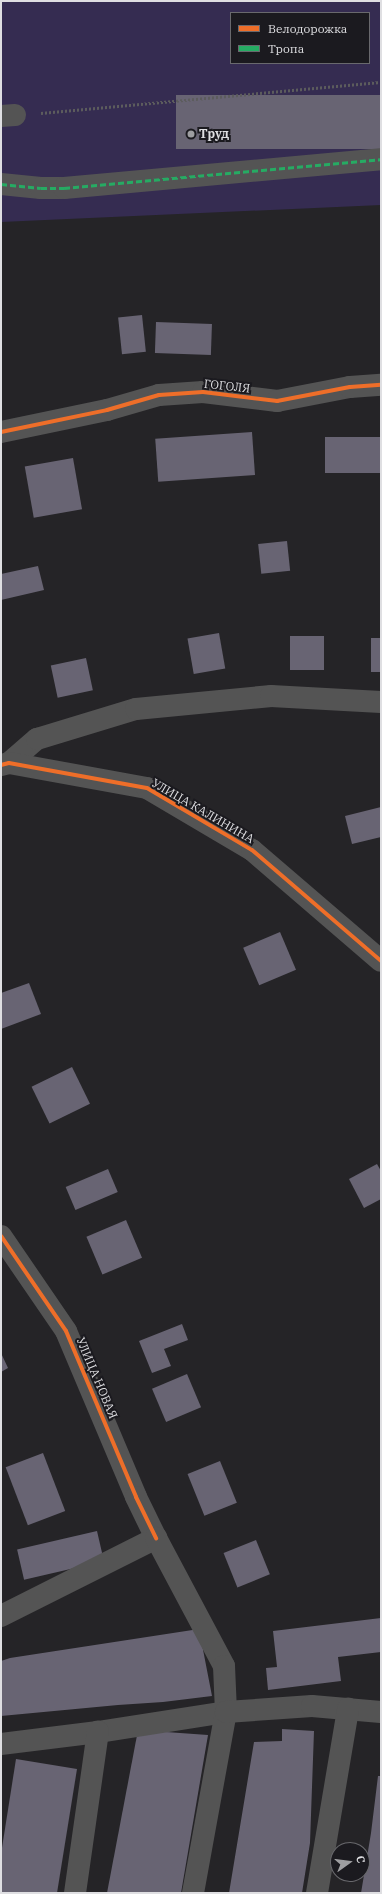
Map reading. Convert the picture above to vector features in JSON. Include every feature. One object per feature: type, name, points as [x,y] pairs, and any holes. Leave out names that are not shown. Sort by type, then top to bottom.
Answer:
[{"type":"street","points":[[1,184],[41,188],[64,188],[381,159]]},
{"type":"street","name":"ГОГОЛЯ","points":[[1,432],[107,410],[159,395],[203,392],[277,401],[350,387],[381,385]]},
{"type":"street","name":"УЛИЦА КАЛИНИНА","points":[[5,764],[37,740],[136,709],[271,696],[381,702]]},
{"type":"street","name":"УЛИЦА КАЛИНИНА","points":[[5,764],[146,788],[252,850],[381,962]]},
{"type":"street","name":"УЛИЦА НОВАЯ","points":[[1,1236],[66,1330],[136,1497],[224,1666],[226,1712],[193,1893]]},
{"type":"street","points":[[1,1616],[156,1538]]},
{"type":"street","points":[[2,1751],[98,1732],[226,1712],[312,1706],[381,1712]]},
{"type":"street","points":[[317,1893],[348,1709]]},
{"type":"street","points":[[75,1893],[98,1732]]},
{"type":"path","points":[[8,116],[381,82]]},
{"type":"shaded area","name":"Труд","points":[[1,1],[381,1],[381,205],[1,222]]},
{"type":"building","points":[[176,95],[381,95],[381,149],[176,149]]},
{"type":"building","points":[[142,315],[146,352],[122,354],[118,318]]},
{"type":"building","points":[[156,322],[212,324],[211,355],[155,353]]},
{"type":"building","points":[[252,432],[255,475],[158,482],[155,439]]},
{"type":"building","points":[[325,437],[381,437],[381,473],[325,473]]},
{"type":"building","points":[[73,458],[82,509],[34,518],[25,467]]},
{"type":"building","points":[[287,541],[290,571],[261,574],[258,544]]},
{"type":"building","points":[[38,566],[44,590],[1,600],[1,574]]},
{"type":"building","points":[[219,633],[225,668],[194,674],[187,639]]},
{"type":"building","points":[[290,636],[324,636],[324,670],[290,670]]},
{"type":"building","points":[[371,638],[381,638],[381,672],[371,672]]},
{"type":"building","points":[[86,658],[93,690],[58,698],[51,665]]},
{"type":"building","points":[[381,807],[381,837],[352,844],[345,816]]},
{"type":"building","points":[[280,932],[296,970],[259,985],[243,948]]},
{"type":"building","points":[[29,983],[41,1014],[1,1029],[1,993]]},
{"type":"building","points":[[72,1067],[90,1104],[50,1124],[32,1087]]},
{"type":"building","points":[[377,1164],[381,1171],[381,1199],[364,1208],[349,1179]]},
{"type":"building","points":[[108,1169],[118,1192],[75,1210],[66,1187]]},
{"type":"building","points":[[126,1220],[142,1258],[102,1275],[86,1237]]},
{"type":"building","points":[[182,1324],[188,1340],[164,1349],[171,1366],[152,1373],[139,1341]]},
{"type":"building","points":[[1,1353],[8,1368],[1,1372]]},
{"type":"building","points":[[187,1374],[201,1407],[166,1422],[152,1389]]},
{"type":"building","points":[[43,1453],[65,1511],[28,1525],[6,1467]]},
{"type":"building","points":[[220,1461],[237,1503],[204,1516],[188,1474]]},
{"type":"building","points":[[97,1531],[104,1561],[24,1580],[17,1549]]},
{"type":"building","points":[[256,1540],[270,1574],[237,1587],[224,1553]]},
{"type":"building","points":[[381,1618],[381,1652],[338,1657],[341,1681],[268,1690],[266,1668],[277,1667],[273,1631]]},
{"type":"building","points":[[199,1629],[212,1696],[163,1702],[1,1716],[1,1661],[10,1658]]},
{"type":"building","points":[[282,1729],[314,1731],[310,1843],[302,1893],[229,1893],[254,1742],[282,1741]]},
{"type":"building","points":[[138,1730],[208,1735],[181,1893],[107,1893]]},
{"type":"building","points":[[16,1759],[77,1769],[57,1893],[1,1893],[1,1854]]},
{"type":"building","points":[[378,1776],[381,1776],[381,1893],[361,1893],[363,1882],[370,1882],[370,1842]]},
{"type":"marked path","points":[[1,184],[41,188],[64,188],[381,159]]},
{"type":"cycle path","points":[[1,432],[107,410],[159,395],[203,392],[277,401],[350,387],[381,385]]},
{"type":"cycle path","points":[[1,765],[9,763],[147,788],[252,850],[381,961]]},
{"type":"cycle path","points":[[1,1236],[66,1331],[136,1497],[156,1538]]},
{"type":"place","name":"Труд","points":[[191,134]]}]
